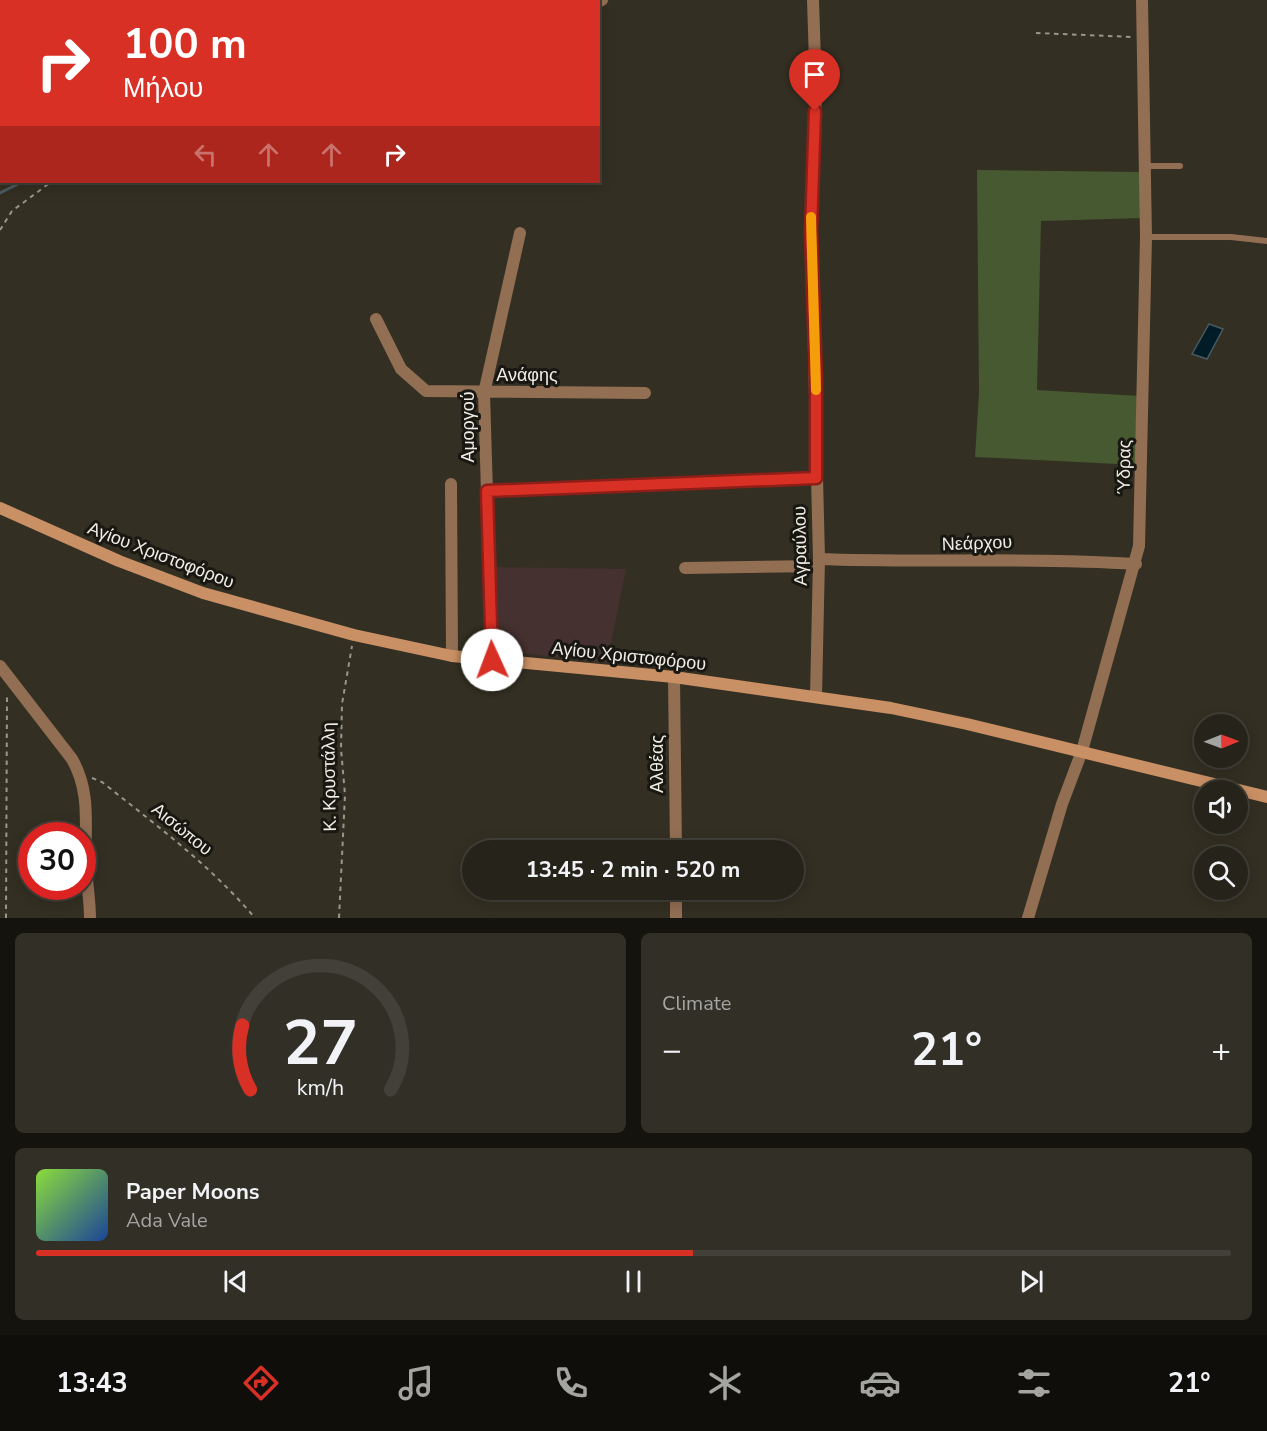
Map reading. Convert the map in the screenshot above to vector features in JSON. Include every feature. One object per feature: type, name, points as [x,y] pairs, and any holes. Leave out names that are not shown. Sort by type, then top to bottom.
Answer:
[{"type":"main road","name":"Αγίου Χριστοφόρου","points":[[0,508],[119,561],[203,593],[354,636],[452,656],[674,677],[816,696],[967,724],[1267,797]]},
{"type":"street","name":"Αγραύλου","points":[[813,0],[816,92],[811,231],[819,562],[816,696]]},
{"type":"street","name":"Ύδρας","points":[[1028,918],[1062,804],[1082,751],[1136,564],[1141,521],[1146,237],[1142,0]]},
{"type":"street","name":"Αμοργού","points":[[492,660],[484,393],[520,233]]},
{"type":"street","name":"Ανάφης","points":[[376,319],[402,369],[426,391],[645,393]]},
{"type":"street","points":[[487,491],[816,478]]},
{"type":"street","points":[[451,484],[452,656]]},
{"type":"street","name":"Νεάρχου","points":[[685,568],[819,562],[1055,559],[1136,564]]},
{"type":"street","points":[[3,670],[72,759],[81,774],[87,810],[86,870],[90,918]]},
{"type":"street","name":"Αλθέας","points":[[674,677],[676,840]]},
{"type":"street","points":[[676,900],[676,918]]},
{"type":"lane","points":[[1145,166],[1180,166]]},
{"type":"lane","points":[[1146,237],[1231,237],[1267,241]]},
{"type":"path","points":[[1036,33],[1141,38]]},
{"type":"path","points":[[0,230],[12,211],[50,183]]},
{"type":"path","name":"Κ. Κρυστάλλη","points":[[339,918],[345,795],[341,749],[342,704],[354,636]]},
{"type":"path","points":[[3,670],[6,918]]},
{"type":"path","name":"Αισώπου","points":[[81,774],[102,782],[186,848],[226,885],[255,918]]},
{"type":"shaded area","points":[[494,567],[626,569],[607,663],[496,650]]},
{"type":"green space","points":[[977,170],[1142,172],[1143,218],[1041,221],[1037,390],[1140,396],[1137,465],[975,457],[979,393]]},
{"type":"water","points":[[1209,324],[1223,329],[1207,359],[1192,354]]},
{"type":"waterway","points":[[0,193],[20,183]]},
{"type":"slow traffic","points":[[811,217],[816,390]]},
{"type":"route","points":[[492,660],[487,491],[816,478],[815,328],[811,231],[815,111]]}]
